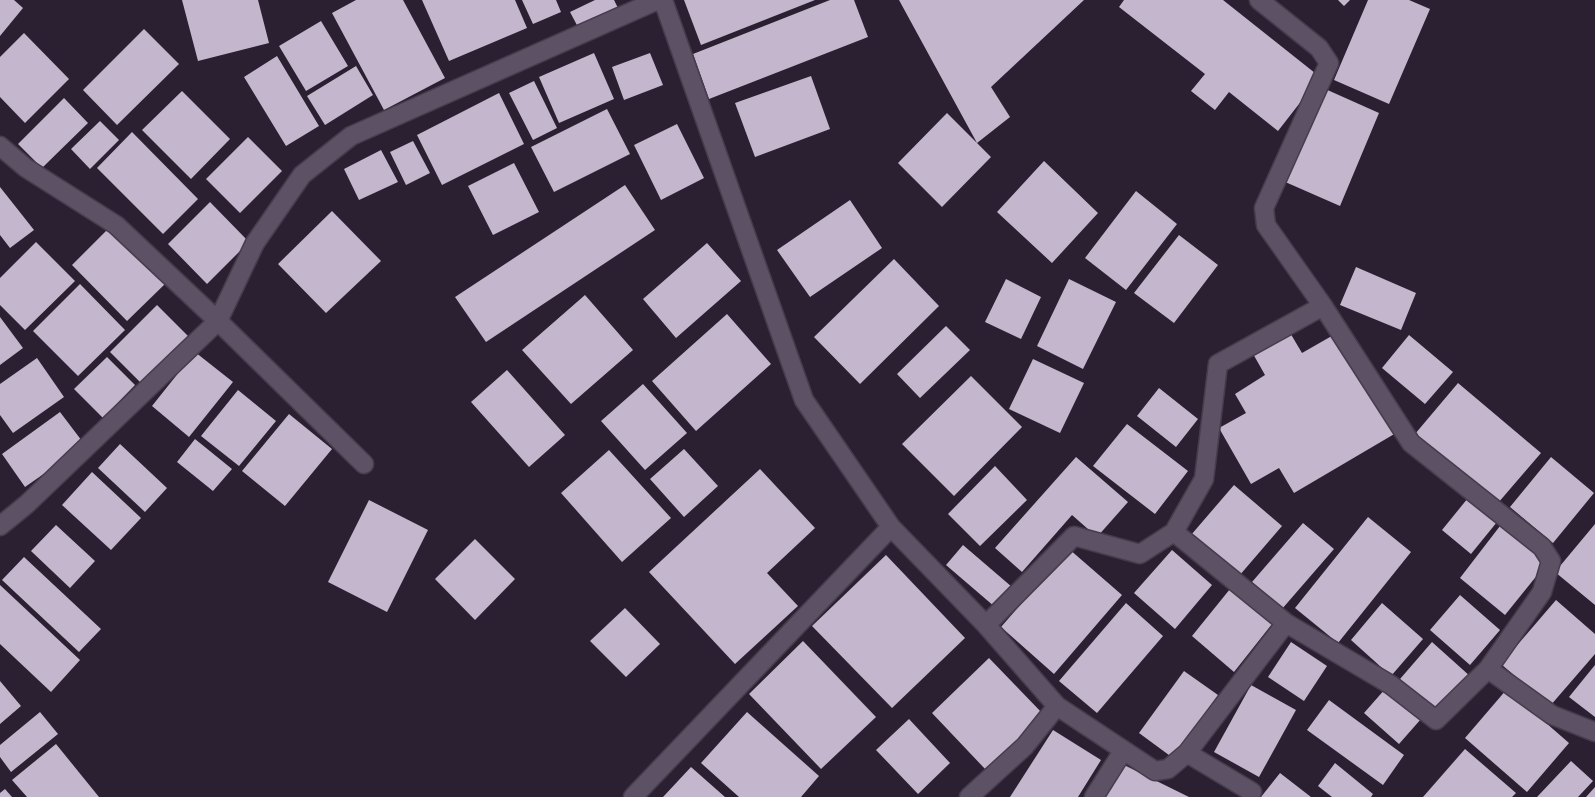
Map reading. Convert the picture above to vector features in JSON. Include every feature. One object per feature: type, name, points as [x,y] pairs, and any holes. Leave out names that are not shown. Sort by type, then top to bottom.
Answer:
[{"type":"street","points":[[0,526],[27,504],[218,321],[255,243],[302,175],[351,136],[658,0]]},
{"type":"street","points":[[663,0],[804,400],[891,527],[986,624],[1057,706],[1155,771],[1168,769],[1187,753],[1286,623]]},
{"type":"street","points":[[1174,532],[1286,623],[1391,685],[1436,720],[1488,669],[1542,592],[1551,561],[1542,547],[1411,442],[1323,306],[1266,225],[1264,208],[1329,63],[1319,48],[1259,0]]},
{"type":"street","points":[[0,146],[26,168],[116,225],[364,464]]},
{"type":"street","points":[[986,624],[1074,536],[1140,554],[1174,532],[1204,479],[1218,364],[1323,306]]},
{"type":"street","points":[[633,797],[891,527]]},
{"type":"street","points":[[1488,669],[1552,715],[1595,732]]},
{"type":"street","points":[[969,797],[1025,746],[1057,706]]},
{"type":"street","points":[[1094,797],[1123,751]]},
{"type":"street","points":[[1187,753],[1252,792]]},
{"type":"building","points":[[0,0],[14,0],[23,8],[0,36]]},
{"type":"building","points":[[182,0],[258,0],[269,43],[198,61]]},
{"type":"building","points":[[356,0],[403,0],[445,78],[384,110],[332,13]]},
{"type":"building","points":[[422,0],[515,0],[527,28],[449,61]]},
{"type":"building","points":[[522,0],[556,0],[561,12],[533,24]]},
{"type":"building","points":[[595,0],[614,0],[619,10],[579,29],[570,12]]},
{"type":"building","points":[[684,0],[815,0],[701,45]]},
{"type":"building","points":[[830,0],[854,0],[868,37],[709,99],[693,54]]},
{"type":"building","points":[[899,0],[1084,0],[991,87],[1010,117],[977,143]]},
{"type":"building","points":[[1124,0],[1223,0],[1320,77],[1278,131],[1229,92],[1215,110],[1191,91],[1205,74],[1119,7]]},
{"type":"building","points":[[1338,0],[1350,0],[1344,6]]},
{"type":"building","points":[[1368,0],[1409,0],[1430,9],[1389,104],[1334,80]]},
{"type":"building","points":[[321,21],[348,66],[306,91],[279,46]]},
{"type":"building","points":[[144,29],[179,64],[117,125],[83,90]]},
{"type":"building","points":[[24,33],[69,79],[25,123],[0,97],[0,57]]},
{"type":"building","points":[[594,53],[614,99],[559,123],[539,77]]},
{"type":"building","points":[[650,53],[663,85],[624,100],[612,67]]},
{"type":"building","points":[[277,56],[319,126],[286,146],[244,77]]},
{"type":"building","points":[[356,66],[373,95],[325,125],[307,96]]},
{"type":"building","points":[[811,76],[830,129],[755,157],[735,103]]},
{"type":"building","points":[[534,81],[557,128],[533,140],[509,93]]},
{"type":"building","points":[[1323,88],[1379,113],[1340,206],[1283,181]]},
{"type":"building","points":[[182,91],[230,139],[191,179],[142,130]]},
{"type":"building","points":[[499,93],[524,144],[442,185],[417,135]]},
{"type":"building","points":[[64,98],[88,123],[42,168],[18,144]]},
{"type":"building","points":[[607,109],[630,154],[554,192],[531,147]]},
{"type":"building","points":[[947,113],[991,157],[942,207],[898,163]]},
{"type":"building","points":[[100,121],[119,140],[90,169],[71,149]]},
{"type":"building","points":[[677,124],[704,178],[661,200],[634,145]]},
{"type":"building","points":[[132,132],[198,199],[163,234],[97,168]]},
{"type":"building","points":[[248,137],[282,171],[240,213],[206,179]]},
{"type":"building","points":[[413,141],[430,173],[406,185],[390,152]]},
{"type":"building","points":[[381,150],[398,182],[359,200],[344,169]]},
{"type":"building","points":[[1044,161],[1098,213],[1052,263],[997,212]]},
{"type":"building","points":[[514,163],[539,212],[493,235],[468,186]]},
{"type":"building","points":[[625,185],[655,230],[486,342],[455,297]]},
{"type":"building","points":[[0,187],[34,230],[10,248],[0,235]]},
{"type":"building","points":[[1136,191],[1177,224],[1126,290],[1085,258]]},
{"type":"building","points":[[850,200],[882,248],[810,297],[777,250]]},
{"type":"building","points":[[210,202],[249,242],[207,284],[168,244]]},
{"type":"building","points":[[332,211],[381,261],[326,313],[278,264]]},
{"type":"building","points":[[110,227],[166,283],[127,321],[72,265]]},
{"type":"building","points":[[1179,235],[1218,265],[1174,323],[1134,293]]},
{"type":"building","points":[[36,242],[75,281],[25,330],[0,305],[0,278]]},
{"type":"building","points":[[707,243],[741,281],[676,338],[643,299]]},
{"type":"building","points":[[894,259],[939,306],[860,384],[814,337]]},
{"type":"building","points":[[1356,267],[1416,293],[1401,330],[1340,305]]},
{"type":"building","points":[[1006,279],[1041,297],[1021,339],[985,322]]},
{"type":"building","points":[[1069,279],[1116,302],[1083,369],[1037,346]]},
{"type":"building","points":[[80,284],[125,330],[78,376],[33,331]]},
{"type":"building","points":[[585,295],[633,350],[571,404],[522,350]]},
{"type":"building","points":[[157,305],[189,337],[142,384],[110,352]]},
{"type":"building","points":[[727,314],[771,364],[696,431],[652,381]]},
{"type":"building","points":[[0,317],[23,348],[0,365]]},
{"type":"building","points":[[946,326],[970,350],[920,398],[897,374]]},
{"type":"building","points":[[1289,331],[1302,353],[1337,333],[1396,433],[1294,493],[1279,468],[1251,484],[1219,428],[1246,413],[1235,394],[1265,375],[1252,352]]},
{"type":"building","points":[[1409,335],[1453,372],[1425,404],[1382,368]]},
{"type":"building","points":[[195,352],[233,382],[189,437],[152,406]]},
{"type":"building","points":[[107,357],[135,385],[103,418],[74,389]]},
{"type":"building","points":[[37,358],[64,397],[13,433],[0,415],[0,384]]},
{"type":"building","points":[[1033,359],[1084,383],[1060,433],[1009,409]]},
{"type":"building","points":[[507,370],[565,435],[529,467],[471,402]]},
{"type":"building","points":[[971,376],[1022,427],[954,496],[902,444]]},
{"type":"building","points":[[1458,383],[1541,453],[1498,503],[1415,434]]},
{"type":"building","points":[[643,384],[687,433],[645,470],[601,421]]},
{"type":"building","points":[[1159,388],[1198,419],[1176,447],[1137,416]]},
{"type":"building","points":[[238,390],[276,421],[239,466],[201,436]]},
{"type":"building","points":[[60,412],[85,445],[25,487],[2,454]]},
{"type":"building","points":[[289,414],[332,449],[285,506],[242,471]]},
{"type":"building","points":[[1127,424],[1188,471],[1155,514],[1093,466]]},
{"type":"building","points":[[195,439],[232,469],[213,491],[177,462]]},
{"type":"building","points":[[120,444],[167,488],[145,512],[98,468]]},
{"type":"building","points":[[684,449],[718,486],[684,517],[650,479]]},
{"type":"building","points":[[609,450],[671,518],[622,562],[561,493]]},
{"type":"building","points":[[1076,457],[1128,502],[1097,537],[1072,515],[1022,572],[995,548]]},
{"type":"building","points":[[1551,457],[1594,493],[1553,543],[1510,507]]},
{"type":"building","points":[[995,466],[1027,500],[980,546],[948,514]]},
{"type":"building","points":[[760,469],[815,528],[767,573],[798,606],[735,664],[649,572]]},
{"type":"building","points":[[92,472],[141,518],[111,550],[62,505]]},
{"type":"building","points":[[1234,485],[1282,526],[1239,576],[1191,535]]},
{"type":"building","points":[[1468,498],[1497,522],[1471,554],[1442,530]]},
{"type":"building","points":[[369,500],[428,530],[387,612],[328,582]]},
{"type":"building","points":[[1368,517],[1411,552],[1338,643],[1295,608]]},
{"type":"building","points":[[1303,523],[1334,549],[1282,609],[1252,582]]},
{"type":"building","points":[[1595,524],[1595,605],[1555,572]]},
{"type":"building","points":[[56,525],[95,561],[70,588],[31,551]]},
{"type":"building","points":[[1500,526],[1547,563],[1505,615],[1460,578]]},
{"type":"building","points":[[475,539],[515,579],[475,620],[435,579]]},
{"type":"building","points":[[963,545],[1012,587],[995,607],[946,565]]},
{"type":"building","points":[[1069,549],[1122,595],[1054,674],[1001,627]]},
{"type":"building","points":[[1172,550],[1212,585],[1175,629],[1134,593]]},
{"type":"building","points":[[886,555],[965,638],[892,708],[812,626]]},
{"type":"building","points":[[24,557],[101,629],[79,652],[2,580]]},
{"type":"building","points":[[0,585],[80,660],[51,692],[0,644]]},
{"type":"building","points":[[1230,589],[1272,624],[1234,672],[1192,636]]},
{"type":"building","points":[[1460,595],[1500,630],[1470,665],[1430,630]]},
{"type":"building","points":[[1556,600],[1595,634],[1595,654],[1550,706],[1501,664]]},
{"type":"building","points":[[1126,603],[1163,636],[1097,713],[1059,681]]},
{"type":"building","points":[[1382,603],[1423,639],[1391,676],[1351,640]]},
{"type":"building","points":[[625,608],[660,644],[626,677],[590,641]]},
{"type":"building","points":[[803,641],[876,717],[821,769],[749,694]]},
{"type":"building","points":[[1291,642],[1327,666],[1304,701],[1268,677]]},
{"type":"building","points":[[1432,642],[1471,677],[1439,714],[1400,679]]},
{"type":"building","points":[[989,658],[1044,715],[986,770],[932,713]]},
{"type":"building","points":[[1595,665],[1595,717],[1569,697]]},
{"type":"building","points":[[1184,671],[1218,695],[1173,758],[1139,733]]},
{"type":"building","points":[[0,681],[21,706],[0,724]]},
{"type":"building","points":[[1251,685],[1296,710],[1259,777],[1214,752]]},
{"type":"building","points":[[1386,688],[1421,719],[1399,744],[1364,713]]},
{"type":"building","points":[[1507,689],[1569,743],[1527,792],[1465,738]]},
{"type":"building","points":[[1329,700],[1404,755],[1383,785],[1307,730]]},
{"type":"building","points":[[40,712],[58,734],[11,772],[0,757],[0,745]]},
{"type":"building","points":[[747,712],[819,776],[801,797],[739,797],[701,763]]},
{"type":"building","points":[[909,719],[950,763],[918,794],[876,750]]},
{"type":"building","points":[[1053,730],[1101,760],[1078,797],[1010,797]]},
{"type":"building","points":[[56,744],[99,797],[27,797],[12,780]]},
{"type":"building","points":[[1465,749],[1516,793],[1512,797],[1423,797]]},
{"type":"building","points":[[1571,761],[1593,781],[1578,797],[1537,797]]},
{"type":"building","points":[[1120,763],[1189,797],[1104,797]]},
{"type":"building","points":[[1335,763],[1373,794],[1371,797],[1332,797],[1318,786]]},
{"type":"building","points":[[691,767],[725,797],[663,797]]},
{"type":"building","points":[[1280,773],[1311,797],[1261,797]]},
{"type":"building","points":[[1595,787],[1595,797],[1586,797]]},
{"type":"building","points":[[5,789],[12,797],[0,797],[0,793]]}]
